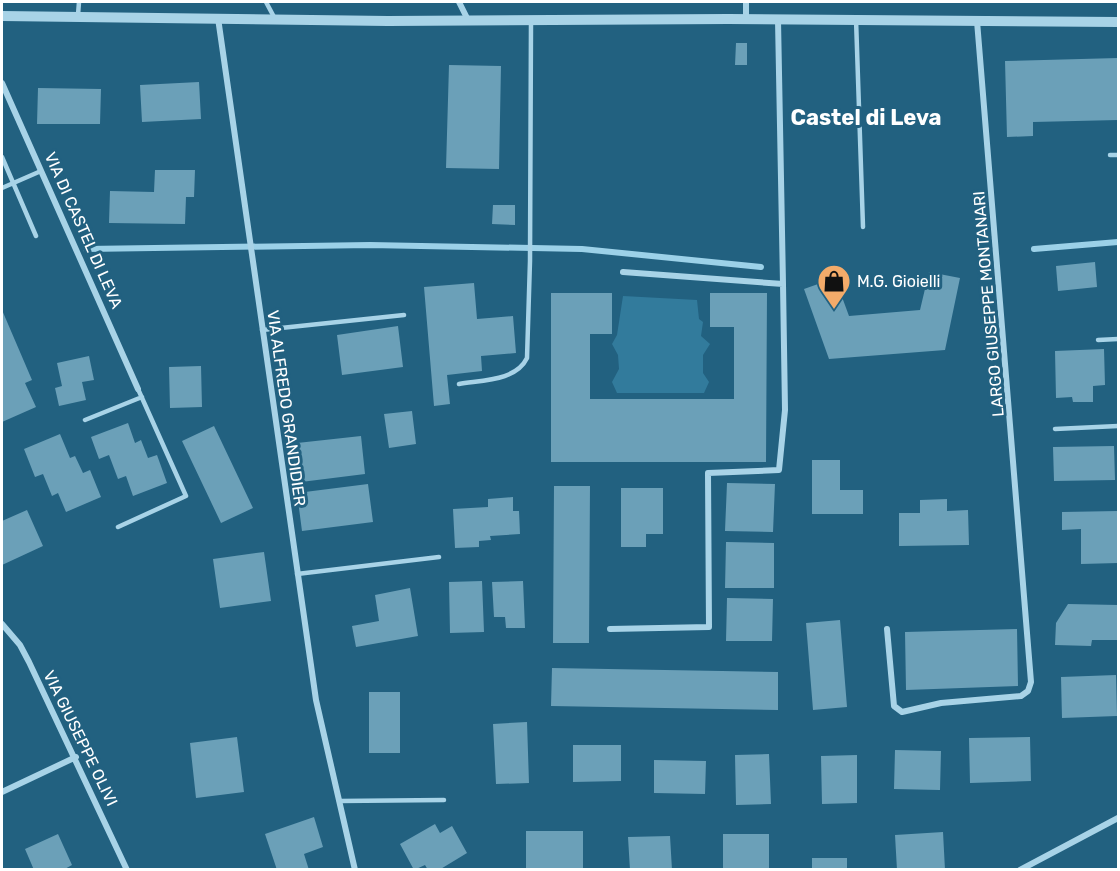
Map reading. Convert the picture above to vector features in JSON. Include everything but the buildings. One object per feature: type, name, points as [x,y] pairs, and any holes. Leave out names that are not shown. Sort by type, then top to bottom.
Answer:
[{"type":"street","points":[[459,2],[468,20]]},
{"type":"street","points":[[746,2],[746,19]]},
{"type":"street","points":[[2,16],[78,15],[275,20],[856,19],[1119,22]]},
{"type":"street","name":"VIA ALFREDO GRANDIDIER","points":[[218,18],[315,700],[355,870]]},
{"type":"street","points":[[610,629],[709,627],[708,473],[779,470],[785,410],[778,20]]},
{"type":"street","name":"LARGO GIUSEPPE MONTANARI","points":[[887,629],[894,706],[897,709],[909,712],[941,703],[1021,696],[1028,691],[1031,682],[1025,585],[977,21]]},
{"type":"street","name":"VIA DI CASTEL DI LEVA","points":[[2,83],[138,389]]},
{"type":"street","points":[[622,272],[783,284]]},
{"type":"street","name":"VIA GIUSEPPE OLIVI","points":[[2,624],[20,645],[76,757],[127,870]]},
{"type":"street","points":[[2,792],[76,757]]},
{"type":"street","points":[[1020,870],[1119,818]]},
{"type":"lane","points":[[78,15],[79,2]]},
{"type":"lane","points":[[266,2],[275,20]]},
{"type":"lane","points":[[856,19],[863,227]]},
{"type":"lane","points":[[459,384],[511,375],[520,370],[527,358],[530,261],[531,20]]},
{"type":"lane","points":[[1110,155],[1119,155]]},
{"type":"lane","points":[[2,157],[36,236]]},
{"type":"lane","points":[[2,188],[41,171]]},
{"type":"lane","points":[[262,330],[404,315]]},
{"type":"lane","points":[[1098,340],[1119,339]]},
{"type":"lane","points":[[118,527],[186,496],[138,389]]},
{"type":"lane","points":[[85,420],[142,397]]},
{"type":"lane","points":[[1055,429],[1119,426]]},
{"type":"lane","points":[[297,574],[439,557]]},
{"type":"lane","points":[[339,801],[444,800]]},
{"type":"shaded area","points":[[623,296],[697,300],[699,319],[703,322],[701,336],[710,344],[703,355],[703,373],[709,382],[704,393],[617,393],[612,382],[619,369],[618,355],[612,344],[617,335]]},
{"type":"waterway","points":[[1034,249],[1118,242]]},
{"type":"waterway","points":[[86,249],[370,245],[582,249],[761,267]]},
{"type":"place","name":"M.G. Gioielli","points":[[834,310]]},
{"type":"district","name":"Castel di Leva","points":[[866,117]]}]
